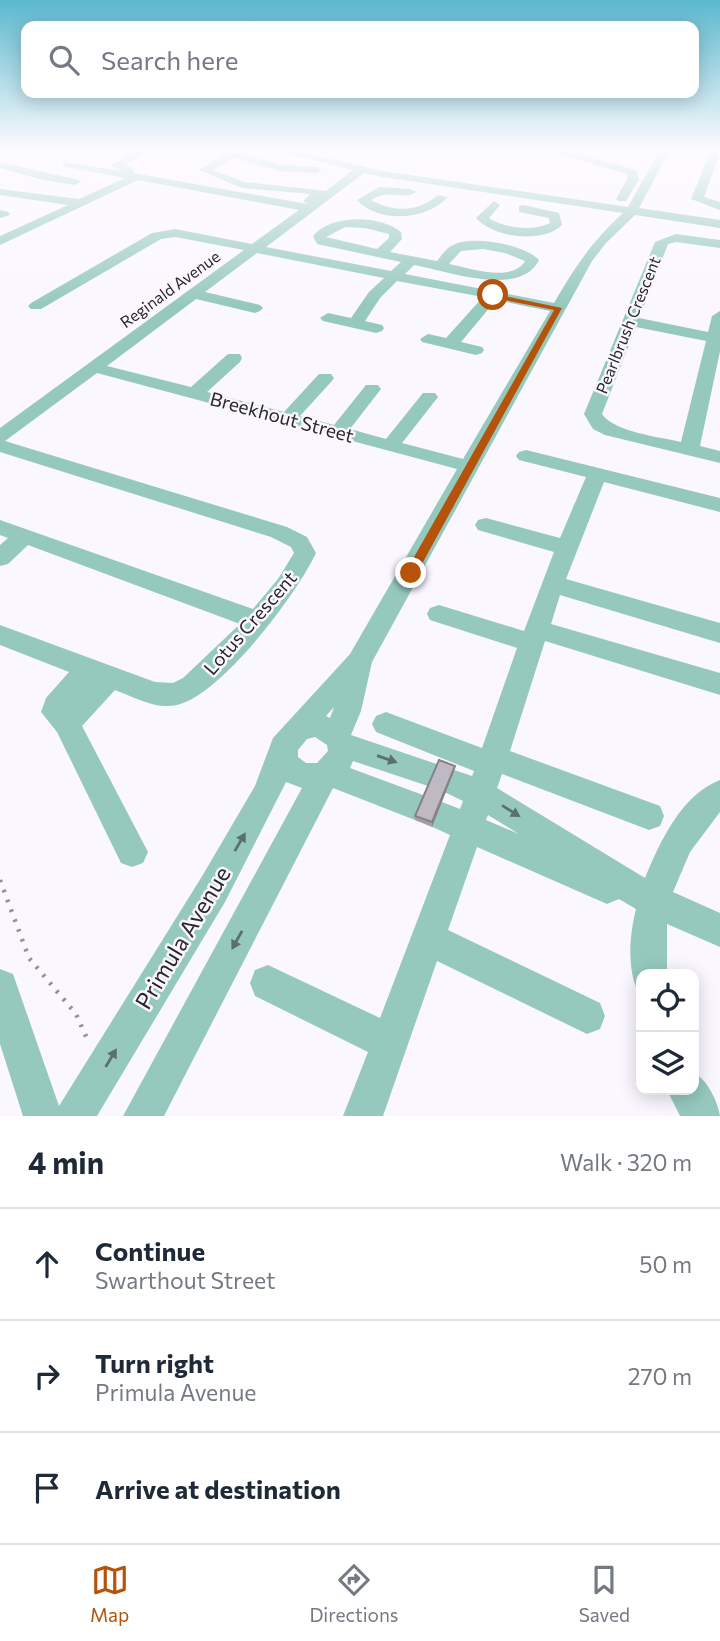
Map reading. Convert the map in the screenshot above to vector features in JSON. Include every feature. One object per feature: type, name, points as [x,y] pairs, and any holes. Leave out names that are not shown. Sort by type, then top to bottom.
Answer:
[{"type":"street","points":[[66,200],[82,202]]},
{"type":"street","points":[[1,240],[86,200]]},
{"type":"street","points":[[267,200],[309,208]]},
{"type":"street","name":"Reginald Avenue","points":[[0,437],[320,200]]},
{"type":"street","points":[[581,200],[627,205],[720,225]]},
{"type":"street","points":[[627,205],[628,200]]},
{"type":"street","name":"Primula Avenue","points":[[75,1116],[249,827],[290,742],[359,661],[592,251],[630,200]]},
{"type":"street","points":[[701,200],[720,206]]},
{"type":"street","points":[[481,203],[494,205],[551,214],[556,217],[557,222],[552,230],[537,233],[490,225],[482,218],[494,205]]},
{"type":"street","points":[[380,254],[396,239],[394,232],[344,223],[330,226],[319,236],[321,241],[327,243],[380,254],[411,260],[441,265],[509,276],[525,271],[532,260],[519,252],[469,245],[456,248],[441,265]]},
{"type":"street","points":[[36,306],[165,233],[194,235],[253,249],[559,308]]},
{"type":"street","name":"Pearlbrush Crescent","points":[[720,244],[676,237],[664,240],[594,408],[595,419],[600,425],[625,435],[720,457]]},
{"type":"street","points":[[355,324],[369,301],[411,260]]},
{"type":"street","points":[[194,294],[255,307]]},
{"type":"street","points":[[450,344],[493,295]]},
{"type":"street","points":[[689,450],[717,339],[720,316]]},
{"type":"street","points":[[328,318],[376,328]]},
{"type":"street","points":[[630,321],[717,339]]},
{"type":"street","points":[[428,339],[476,350]]},
{"type":"street","points":[[194,394],[234,358]]},
{"type":"street","name":"Breekhout Street","points":[[93,367],[471,467]]},
{"type":"street","points":[[287,419],[325,378]]},
{"type":"street","points":[[338,432],[372,389]]},
{"type":"street","points":[[390,446],[429,397]]},
{"type":"street","name":"Lotus Crescent","points":[[0,446],[279,532],[299,542],[305,553],[291,579],[257,620],[206,674],[180,693],[153,693],[0,635]]},
{"type":"street","points":[[526,456],[720,505]]},
{"type":"street","points":[[363,1116],[469,828],[552,584],[597,474]]},
{"type":"street","points":[[485,525],[566,548]]},
{"type":"street","points":[[0,527],[257,620]]},
{"type":"street","points":[[0,558],[23,537]]},
{"type":"street","points":[[552,584],[720,633]]},
{"type":"street","points":[[439,614],[720,684]]},
{"type":"street","name":"Primula Avenue","points":[[339,740],[359,661]]},
{"type":"street","points":[[98,674],[67,724],[132,852]]},
{"type":"street","points":[[386,724],[488,772],[649,816]]},
{"type":"street","points":[[488,772],[442,778],[339,740],[331,730],[315,725],[290,742],[284,762],[297,775],[316,778],[327,774],[428,811],[720,930]]},
{"type":"street","points":[[143,1116],[327,774],[340,760],[339,740]]},
{"type":"street","points":[[488,772],[582,859],[659,905]]},
{"type":"street","points":[[648,969],[646,950],[659,905],[664,870],[680,839],[696,817],[720,794]]},
{"type":"street","points":[[429,939],[587,1016]]},
{"type":"street","points":[[268,983],[390,1044]]},
{"type":"street","points":[[0,987],[43,1116]]},
{"type":"street","points":[[690,1095],[702,1116]]},
{"type":"path","points":[[0,880],[29,958],[76,1014],[102,1072]]},
{"type":"building","points":[[439,760],[455,766],[432,822],[415,816]]},
{"type":"route","points":[[411,573],[559,308],[493,295]]}]
